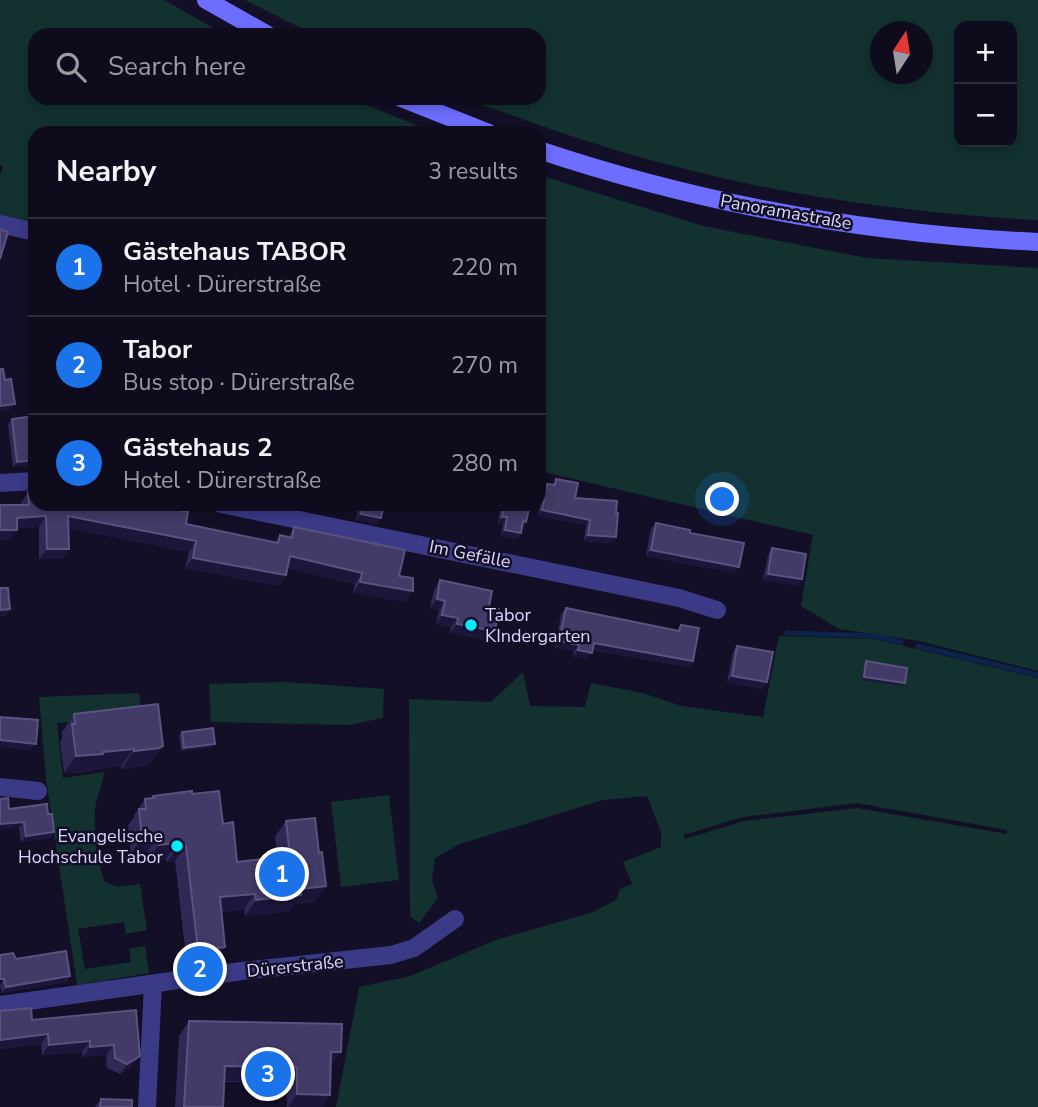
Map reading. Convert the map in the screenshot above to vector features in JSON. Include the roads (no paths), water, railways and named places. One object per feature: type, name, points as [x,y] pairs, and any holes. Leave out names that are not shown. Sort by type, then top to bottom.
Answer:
[{"type":"main road","points":[[206,0],[256,28]]},
{"type":"main road","points":[[419,105],[471,126]]},
{"type":"main road","name":"Panoramastraße","points":[[546,152],[632,179],[706,198],[864,226],[1038,242]]},
{"type":"street","points":[[0,224],[28,230]]},
{"type":"street","points":[[0,483],[28,481]]},
{"type":"street","name":"Im Gefälle","points":[[256,511],[577,576],[679,598],[717,610]]},
{"type":"street","points":[[0,787],[38,791]]},
{"type":"street","name":"Dürerstraße","points":[[0,1005],[391,955],[414,948],[455,919]]},
{"type":"street","points":[[147,1107],[153,984]]},
{"type":"waterway","points":[[787,633],[876,636],[901,642]]},
{"type":"waterway","points":[[918,646],[1038,675]]},
{"type":"place","name":"Tabor KIndergarten","points":[[471,625]]},
{"type":"place","name":"Evangelische Hochschule Tabor","points":[[177,846]]},
{"type":"place","name":"Gästehaus TABOR","points":[[282,874]]},
{"type":"place","name":"Tabor","points":[[200,969]]},
{"type":"place","name":"Gästehaus 2","points":[[268,1074]]}]
